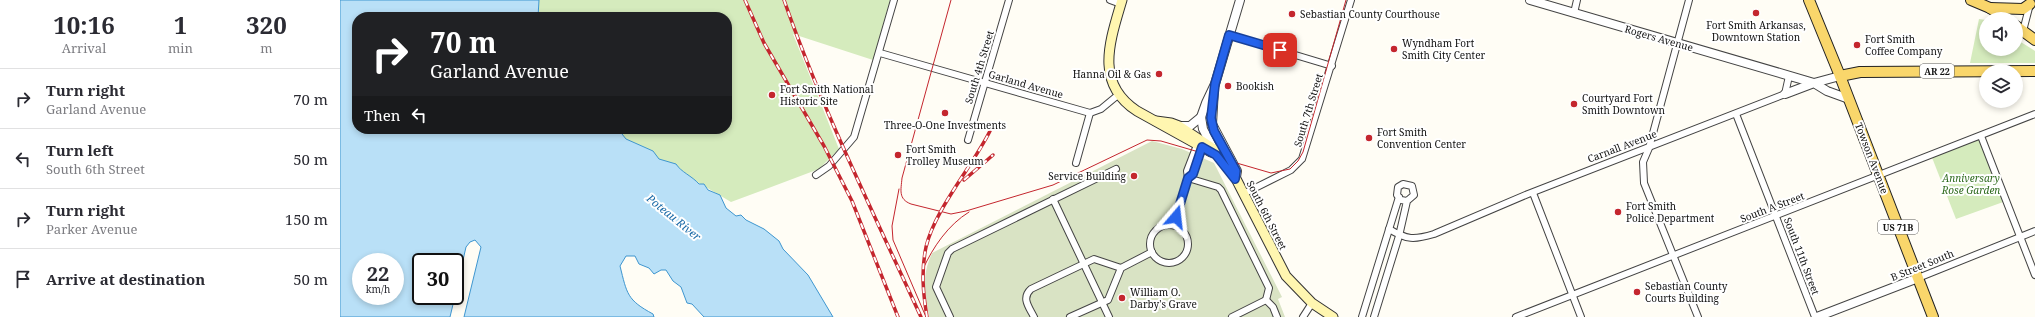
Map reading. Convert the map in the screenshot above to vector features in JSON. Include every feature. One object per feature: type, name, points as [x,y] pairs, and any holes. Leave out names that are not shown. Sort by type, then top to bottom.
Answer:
[{"type":"main road","name":"Towson Avenue","points":[[1809,0],[1933,317]]},
{"type":"main road","points":[[1971,0],[1996,12]]},
{"type":"main road","points":[[1122,2],[1108,54],[1112,84],[1118,95],[1127,105],[1199,144],[1216,155],[1235,179]]},
{"type":"main road","points":[[1990,8],[2023,9],[2031,2]]},
{"type":"main road","points":[[2023,32],[2035,40]]},
{"type":"main road","name":"AR 22","points":[[1840,76],[1860,72],[2035,71]]},
{"type":"main road","points":[[1156,122],[1171,123],[1179,126],[1199,144],[1211,146],[1224,159],[1232,171],[1235,179]]},
{"type":"main road","name":"South 6th Street","points":[[1235,179],[1286,276],[1312,303]]},
{"type":"main road","points":[[1312,303],[1333,317]]},
{"type":"street","points":[[816,175],[829,166],[854,137],[880,53],[894,0]]},
{"type":"street","name":"South 4th Street","points":[[968,140],[1009,0]]},
{"type":"street","points":[[1110,0],[1122,2]]},
{"type":"street","name":"South 6th Street","points":[[1199,144],[1201,117],[1206,102],[1215,84],[1240,0]]},
{"type":"street","name":"South 7th Street","points":[[1243,194],[1291,170],[1299,164],[1306,152],[1351,0]]},
{"type":"street","name":"Rogers Avenue","points":[[1530,0],[1788,76]]},
{"type":"street","points":[[1574,13],[1577,0]]},
{"type":"street","points":[[1689,0],[1676,43],[1649,148],[1643,162],[1644,183],[1698,317]]},
{"type":"street","points":[[2023,20],[2031,2]]},
{"type":"street","points":[[1229,35],[1332,66]]},
{"type":"street","name":"Garland Avenue","points":[[880,53],[984,84],[1090,113]]},
{"type":"street","points":[[1785,94],[1788,76],[1814,83],[1827,91],[1849,99]]},
{"type":"street","points":[[1785,94],[1814,83],[1840,76]]},
{"type":"street","name":"South 6th Street","points":[[1215,84],[1212,124],[1236,171],[1235,179]]},
{"type":"street","name":"Carnall Avenue","points":[[1389,229],[1400,236],[1416,239],[1434,234],[1533,193],[1785,94]]},
{"type":"street","points":[[1076,163],[1090,113],[1101,109],[1118,95]]},
{"type":"street","name":"South 11th Street","points":[[1736,114],[1816,317]]},
{"type":"street","name":"South A Street","points":[[1516,317],[1573,296],[2035,114]]},
{"type":"street","points":[[1179,126],[1190,126],[1201,117],[1203,129],[1216,155]]},
{"type":"street","points":[[1981,136],[2035,275]]},
{"type":"street","points":[[1174,225],[1188,178],[1187,171],[1199,144]]},
{"type":"street","points":[[950,317],[936,287],[948,253],[952,249],[1116,169]]},
{"type":"street","points":[[1188,178],[1218,187],[1221,190],[1269,288],[1266,300],[1236,316]]},
{"type":"street","points":[[1362,317],[1399,197],[1397,192],[1400,185],[1406,183],[1410,184],[1414,188],[1414,195],[1407,201],[1400,236],[1374,317]]},
{"type":"street","points":[[1533,193],[1581,317]]},
{"type":"street","points":[[1399,197],[1407,201]]},
{"type":"street","points":[[1053,199],[1109,317]]},
{"type":"street","points":[[1174,225],[1180,228],[1186,236],[1187,247],[1183,255],[1178,260],[1168,262],[1158,260],[1152,252],[1150,241],[1154,232],[1163,226],[1174,225]]},
{"type":"street","name":"B Street South","points":[[1816,317],[2035,231]]},
{"type":"street","points":[[1070,317],[1108,300],[1121,268],[1152,252]]},
{"type":"street","points":[[1034,317],[1025,300],[1028,292],[1083,263],[1094,259],[1121,268]]},
{"type":"street","points":[[1266,300],[1273,307],[1277,317]]},
{"type":"street","points":[[1303,317],[1312,303]]},
{"type":"green space","name":"Fort Smith National Historic Site","points":[[539,0],[890,0],[873,60],[793,34],[839,149],[819,169],[731,202],[616,134],[732,134],[732,12],[539,12]]},
{"type":"green space","points":[[1979,19],[1979,56],[2023,56],[2023,43],[2035,51],[2035,63],[1970,63]]},
{"type":"green space","name":"Anniversary Rose Garden","points":[[1981,136],[2006,201],[1956,219],[1931,155]]},
{"type":"green space","points":[[1152,141],[1182,149],[1214,163],[1282,297],[1278,299],[1285,317],[929,317],[925,292],[925,277],[932,253]]},
{"type":"water","name":"Poteau River","points":[[340,0],[539,0],[538,12],[352,12],[352,134],[622,134],[626,139],[653,151],[659,159],[676,164],[699,184],[704,184],[708,190],[720,195],[726,208],[736,216],[741,215],[746,220],[764,229],[779,241],[783,249],[808,275],[833,317],[704,317],[692,304],[687,303],[681,287],[673,281],[666,270],[661,270],[654,274],[649,268],[639,264],[635,256],[626,256],[620,266],[624,283],[629,295],[638,305],[653,314],[654,317],[464,317],[481,247],[475,240],[470,242],[466,247],[464,256],[464,253],[412,253],[412,305],[453,305],[450,317],[340,317]]},
{"type":"tram line","points":[[951,0],[902,178],[901,190],[904,200],[911,204],[951,214],[966,211],[1053,185],[1147,140],[1161,141],[1271,173],[1290,169],[1298,161],[1303,152],[1346,0]]},
{"type":"tram line","points":[[899,189],[892,226],[893,240],[926,317]]},
{"type":"tram line","points":[[923,269],[931,253],[942,237],[954,223],[969,212]]},
{"type":"railway","points":[[745,0],[764,43],[824,146],[852,201],[898,317]]},
{"type":"railway","points":[[784,0],[831,121],[921,317]]},
{"type":"railway","points":[[927,317],[923,273],[926,247],[937,218],[945,203],[990,131]]},
{"type":"railway","points":[[964,180],[993,155]]},
{"type":"place","name":"Fort Smith Arkansas, Downtown Station","points":[[1756,13]]},
{"type":"place","name":"Sebastian County Courthouse","points":[[1292,14]]},
{"type":"place","name":"Fort Smith Coffee Company","points":[[1857,45]]},
{"type":"place","name":"Wyndham Fort Smith City Center","points":[[1394,49]]},
{"type":"place","name":"Hanna Oil & Gas","points":[[1159,74]]},
{"type":"place","name":"Bookish","points":[[1228,86]]},
{"type":"place","name":"Fort Smith National Historic Site","points":[[772,95]]},
{"type":"place","name":"Courtyard Fort Smith Downtown","points":[[1574,104]]},
{"type":"place","name":"Three-O-One Investments","points":[[945,113]]},
{"type":"place","name":"Fort Smith Convention Center","points":[[1369,138]]},
{"type":"place","name":"Fort Smith Trolley Museum","points":[[898,155]]},
{"type":"place","name":"Service Building","points":[[1134,176]]},
{"type":"place","name":"Fort Smith Police Department","points":[[1618,212]]},
{"type":"place","name":"Sebastian County Courts Building","points":[[1637,292]]},
{"type":"place","name":"William O. Darby's Grave","points":[[1122,298]]},
{"type":"route","points":[[1176,217],[1188,178],[1193,174],[1195,164],[1202,147],[1216,155],[1235,179],[1236,171],[1214,131],[1211,118],[1215,84],[1229,35],[1280,50]]}]
